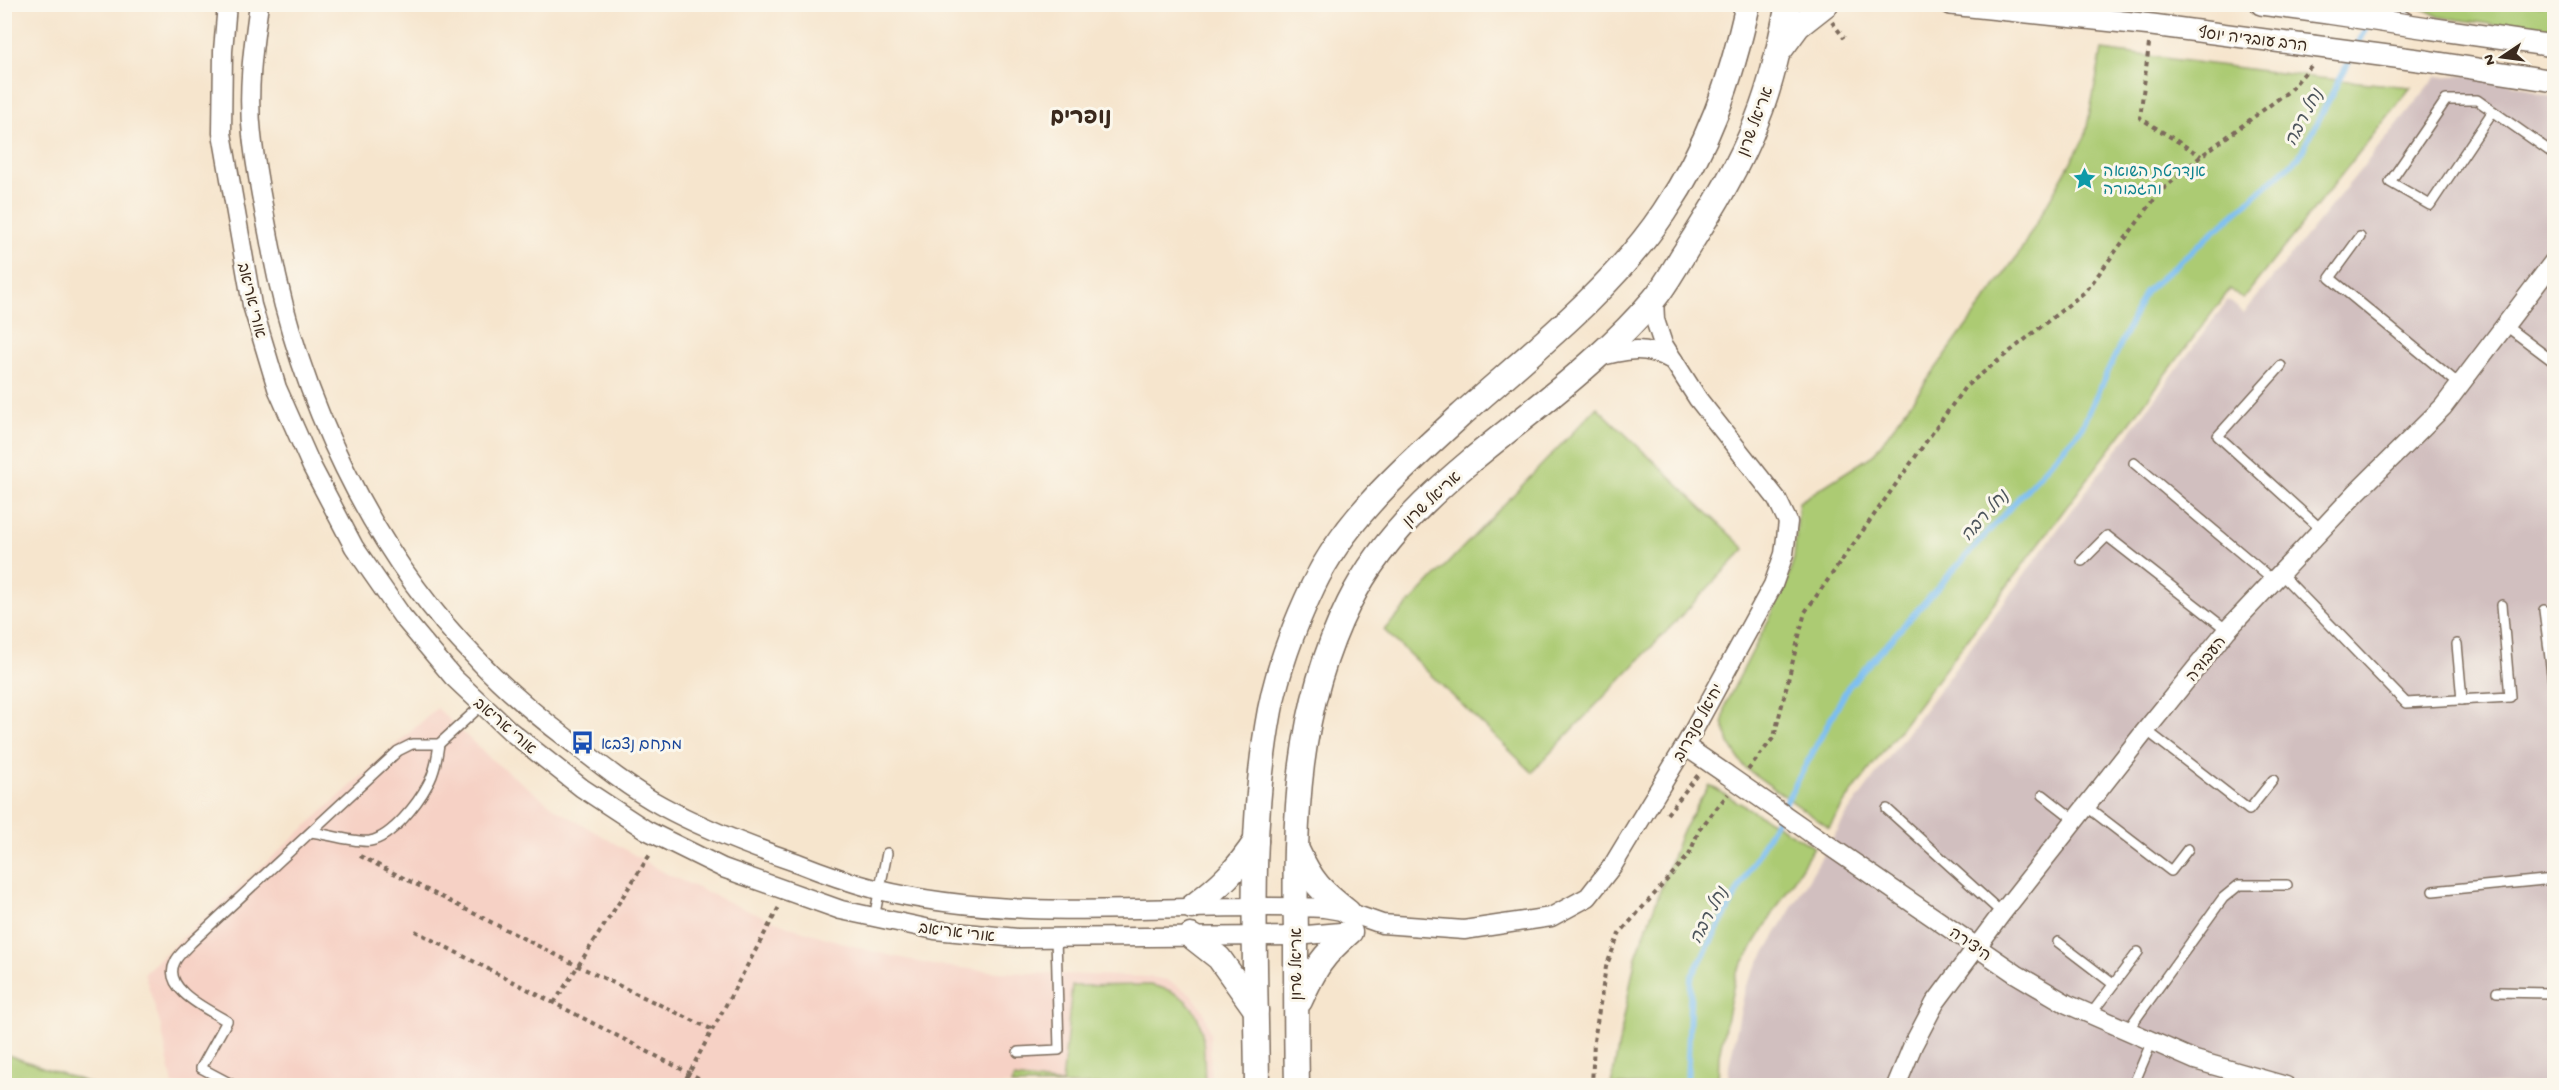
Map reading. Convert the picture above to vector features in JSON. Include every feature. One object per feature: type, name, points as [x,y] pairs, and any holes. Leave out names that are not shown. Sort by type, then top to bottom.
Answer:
[{"type":"main road","points":[[1257,1086],[1255,906],[1259,778],[1270,707],[1287,650],[1314,584],[1368,503],[1576,311],[1623,263],[1662,215],[1702,146],[1721,104],[1736,57],[1748,4]]},
{"type":"main road","name":"אריאל שרון","points":[[1297,1086],[1295,847],[1298,783],[1309,715],[1324,663],[1349,602],[1373,564],[1405,522],[1449,480],[1597,357],[1654,299],[1715,205],[1738,163],[1758,118],[1777,53],[1788,4]]},
{"type":"main road","points":[[1777,53],[1798,26],[1826,4]]},
{"type":"main road","points":[[1192,907],[1220,886],[1239,867],[1256,841]]},
{"type":"main road","points":[[1295,847],[1309,876],[1349,922],[1320,961],[1296,1012]]},
{"type":"main road","points":[[1191,936],[1219,958],[1256,1010]]},
{"type":"street","name":"אורי אריאב","points":[[227,4],[223,51],[222,133],[252,305],[278,388],[312,467],[354,547],[402,616],[453,677],[510,731],[582,788],[661,838],[723,868],[840,910],[935,930],[1017,938],[1255,936]]},
{"type":"street","name":"אורי אריאב","points":[[259,4],[252,52],[251,131],[280,298],[305,377],[339,455],[379,531],[425,598],[474,657],[529,709],[599,764],[661,805],[734,841],[880,890],[940,901],[1018,909],[1295,906]]},
{"type":"street","name":"הרב עובדיה יוסף","points":[[1951,4],[2152,25],[2312,55],[2426,61],[2554,81]]},
{"type":"street","name":"הרב עובדיה יוסף","points":[[2261,4],[2309,9],[2554,46]]},
{"type":"street","points":[[2384,4],[2399,18],[2422,27]]},
{"type":"street","name":"העבודה","points":[[1896,1086],[1913,1045],[1935,1003],[2002,913],[2146,729],[2227,630],[2443,407],[2554,261]]},
{"type":"street","name":"יחיאל סנדרוב","points":[[1295,906],[1349,922],[1464,930],[1510,925],[1551,917],[1588,897],[1613,865],[1685,746],[1773,585],[1784,554],[1788,522],[1777,499],[1698,399],[1663,344],[1655,320],[1654,299]]},
{"type":"street","points":[[1597,357],[1628,349],[1654,351],[1674,361]]},
{"type":"street","name":"היצירה","points":[[1685,746],[1977,947],[2067,1004],[2195,1060],[2286,1086]]},
{"type":"street","name":"יחיאל סנדרוב","points":[[1255,936],[1296,936],[1349,922]]},
{"type":"lane","points":[[2493,111],[2430,205],[2390,182],[2446,100],[2477,100],[2493,111],[2554,154]]},
{"type":"lane","points":[[2360,237],[2330,278],[2460,385]]},
{"type":"lane","points":[[2506,326],[2554,362]]},
{"type":"lane","points":[[2281,366],[2218,436],[2322,530]]},
{"type":"lane","points":[[2134,463],[2277,577],[2406,703],[2510,697],[2502,605]]},
{"type":"lane","points":[[2082,561],[2107,536],[2227,630]]},
{"type":"lane","points":[[2544,610],[2554,690]]},
{"type":"lane","points":[[2457,644],[2462,700]]},
{"type":"lane","points":[[311,832],[368,841],[381,838],[397,826],[428,785],[436,766],[439,744],[482,705]]},
{"type":"lane","points":[[2146,729],[2249,810],[2272,780]]},
{"type":"lane","points":[[235,1086],[201,1068],[227,1021],[177,988],[173,974],[175,962],[191,943],[398,751],[412,744],[439,744]]},
{"type":"lane","points":[[2043,795],[2075,820]]},
{"type":"lane","points":[[2086,806],[2170,872],[2188,849]]},
{"type":"lane","points":[[1887,809],[2002,913]]},
{"type":"lane","points":[[874,918],[887,853]]},
{"type":"lane","points":[[2433,891],[2554,879]]},
{"type":"lane","points":[[2127,1030],[2223,898],[2239,885],[2287,885]]},
{"type":"lane","points":[[1018,1052],[1059,1050],[1056,937]]},
{"type":"lane","points":[[2058,942],[2113,984]]},
{"type":"lane","points":[[2091,1014],[2138,952]]},
{"type":"lane","points":[[2497,992],[2554,993]]},
{"type":"lane","points":[[2133,1086],[2152,1041]]},
{"type":"path","points":[[2152,25],[2140,118],[2201,156]]},
{"type":"path","points":[[1744,774],[1774,737],[1804,612],[1965,387],[2086,291],[2160,192],[2201,156],[2289,91],[2312,55]]},
{"type":"path","points":[[1592,1086],[1594,1041],[1606,967],[1619,934],[1689,855],[1699,830],[1729,792]]},
{"type":"path","points":[[554,1003],[661,838]]},
{"type":"path","points":[[354,853],[578,966],[713,1030]]},
{"type":"path","points":[[682,1086],[788,891]]},
{"type":"path","points":[[415,932],[714,1086]]},
{"type":"shaded area","points":[[2484,74],[2554,98],[2554,1085],[1728,1086],[1729,1066],[1746,985],[1849,811],[2228,300],[2244,313],[2436,77]]},
{"type":"shaded area","points":[[437,708],[492,760],[556,809],[665,873],[737,906],[793,928],[867,950],[932,965],[999,972],[1150,977],[1167,980],[1191,994],[1203,1010],[1210,1033],[1211,1085],[173,1085],[161,1027],[144,973]]},
{"type":"green space","points":[[2415,5],[2554,5],[2554,33],[2440,17]]},
{"type":"green space","points":[[2102,50],[2319,78],[2411,87],[2243,299],[2230,289],[1843,805],[1829,828],[1744,767],[1729,743],[1723,722],[1726,703],[1786,586],[1794,558],[1799,502],[1873,455],[2018,255],[2085,137]]},
{"type":"green space","points":[[1597,407],[1745,549],[1532,772],[1384,630]]},
{"type":"green space","points":[[1709,785],[1814,847],[1736,974],[1719,1055],[1718,1085],[1611,1085],[1635,960],[1681,833]]},
{"type":"green space","points":[[1150,985],[1169,990],[1183,998],[1193,1009],[1202,1035],[1205,1085],[1011,1085],[1014,1078],[1062,1084],[1072,986]]},
{"type":"green space","points":[[5,1054],[94,1085],[5,1085]]},
{"type":"waterway","name":"נחל רבה","points":[[1687,1086],[1691,978],[1848,687],[2081,429],[2145,292],[2299,157],[2369,23]]},
{"type":"place","name":"אנדרטת השואה והגבורה","points":[[2085,179]]},
{"type":"place","name":"מתחם נצבא","points":[[583,743]]},
{"type":"district","name":"נופרים","points":[[1081,115]]}]
